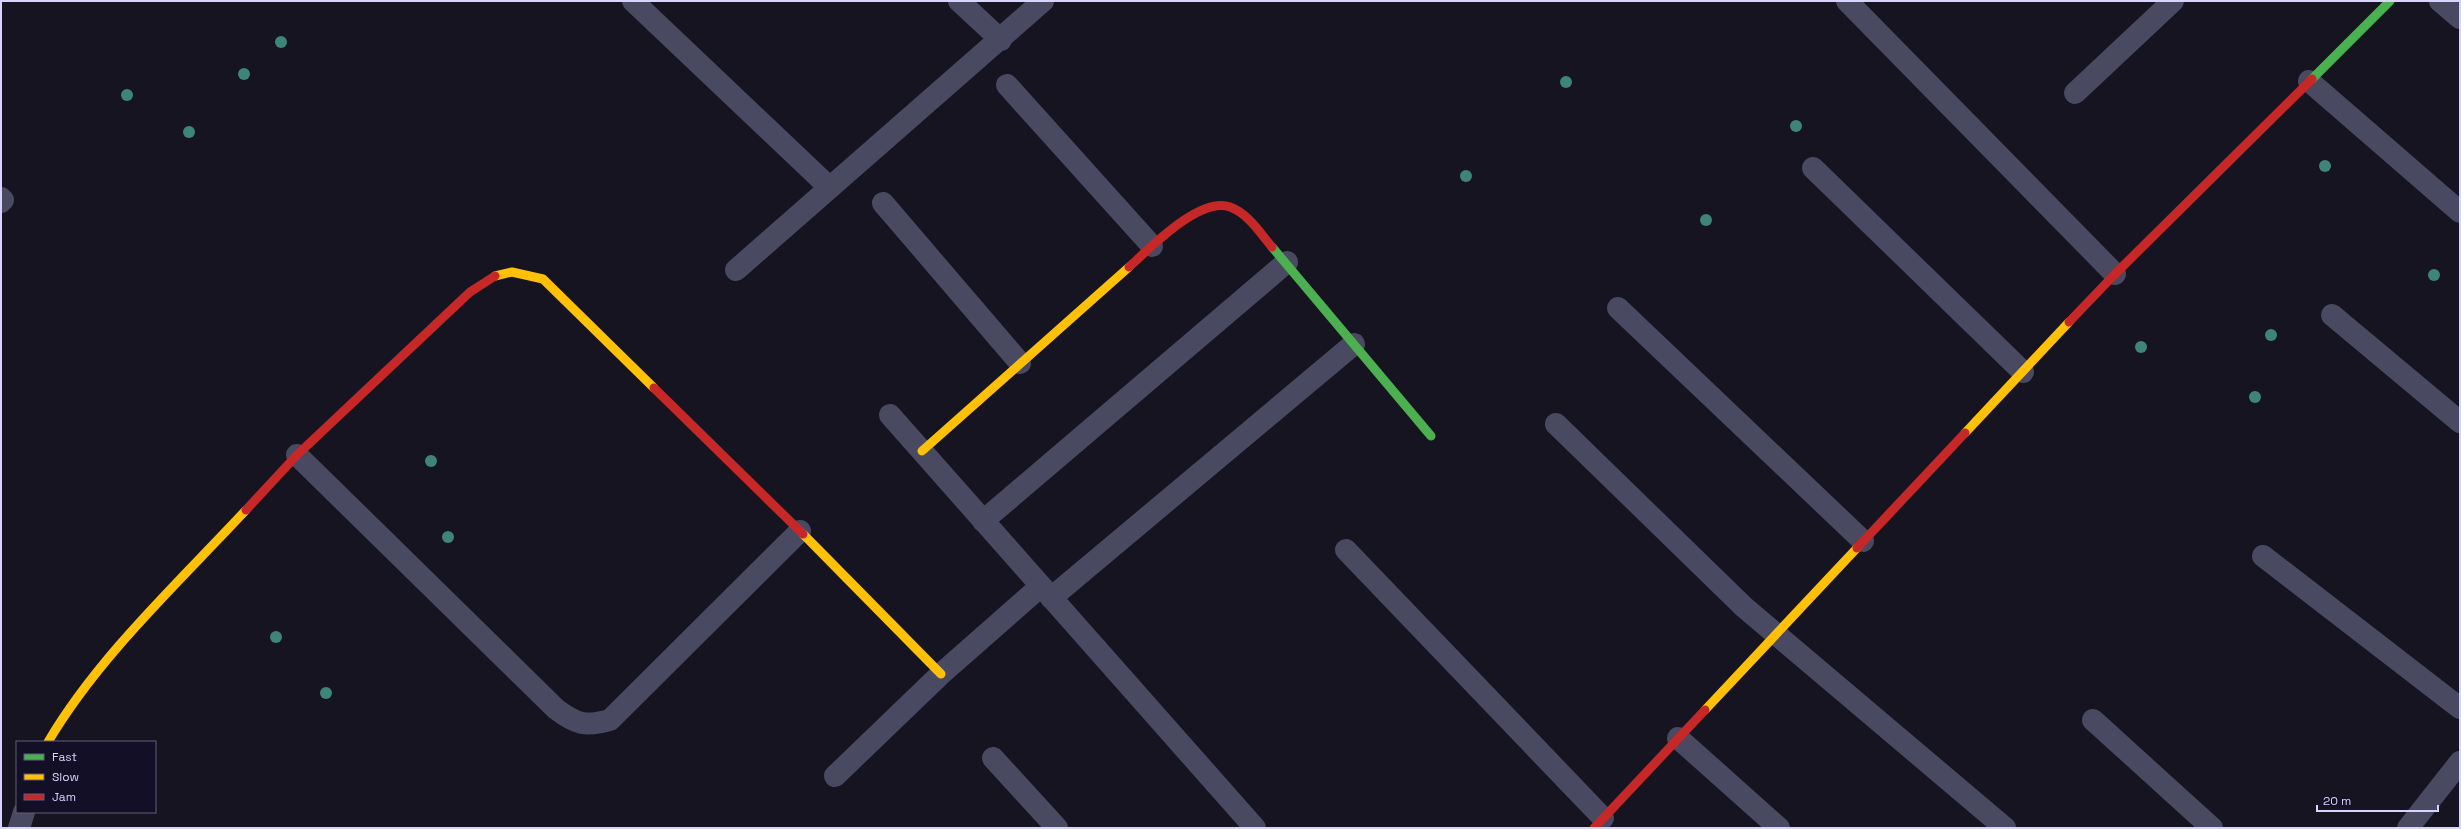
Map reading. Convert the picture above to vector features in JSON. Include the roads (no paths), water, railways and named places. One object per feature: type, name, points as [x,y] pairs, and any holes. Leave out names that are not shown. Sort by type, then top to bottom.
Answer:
[{"type":"street","points":[[633,1],[829,188]]},
{"type":"street","points":[[959,1],[1001,40]]},
{"type":"street","points":[[736,270],[1001,40],[1043,1]]},
{"type":"street","points":[[1847,1],[2115,274]]},
{"type":"street","points":[[2076,93],[2173,1]]},
{"type":"street","points":[[1346,550],[1598,823],[2115,274],[2390,1]]},
{"type":"street","points":[[2440,1],[2460,18]]},
{"type":"street","points":[[2309,81],[2460,212]]},
{"type":"street","points":[[1007,85],[1152,246]]},
{"type":"street","points":[[1814,168],[2023,372]]},
{"type":"street","points":[[1,198],[3,200],[1,202]]},
{"type":"street","points":[[883,203],[1020,363]]},
{"type":"street","points":[[922,451],[1152,246],[1194,213],[1215,206],[1230,207],[1248,218],[1287,262],[1430,436]]},
{"type":"street","points":[[983,521],[1287,262]]},
{"type":"street","points":[[49,741],[69,706],[100,667],[297,455],[470,292],[494,275],[518,270],[543,279],[800,531],[941,674]]},
{"type":"street","points":[[1618,308],[1863,541]]},
{"type":"street","points":[[2332,315],[2460,422]]},
{"type":"street","points":[[835,776],[941,674],[1046,592],[1354,344]]},
{"type":"street","points":[[890,415],[1255,828]]},
{"type":"street","points":[[1556,424],[1744,607],[2006,828]]},
{"type":"street","points":[[297,455],[550,703],[574,722],[595,724],[610,720],[800,531]]},
{"type":"street","points":[[2263,556],[2460,708]]},
{"type":"street","points":[[2093,720],[2212,828]]},
{"type":"street","points":[[1678,738],[1779,828]]},
{"type":"street","points":[[993,758],[1057,828]]},
{"type":"street","points":[[2408,828],[2460,762]]},
{"type":"street","points":[[20,828],[24,813]]}]
